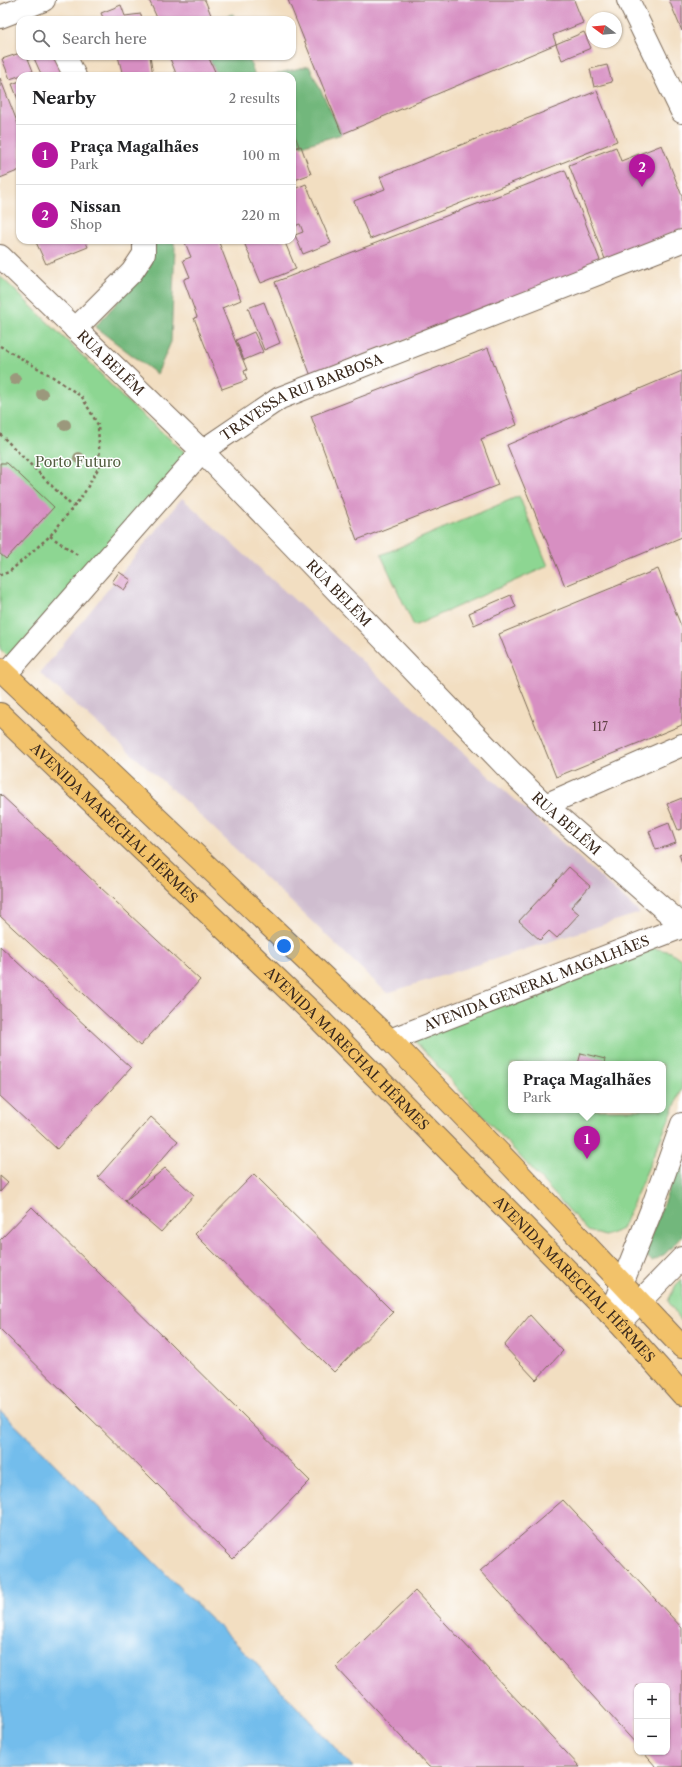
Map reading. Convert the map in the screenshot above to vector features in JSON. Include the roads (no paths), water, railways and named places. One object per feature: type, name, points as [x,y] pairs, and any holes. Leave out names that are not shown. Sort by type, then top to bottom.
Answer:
[{"type":"main road","points":[[3,671],[390,1040],[512,1165],[682,1346]]},
{"type":"main road","name":"AVENIDA MARECHAL HÉRMES","points":[[0,714],[321,1020],[615,1319],[682,1394]]},
{"type":"street","points":[[0,17],[44,0]]},
{"type":"street","points":[[628,0],[682,112]]},
{"type":"street","points":[[67,60],[73,72]]},
{"type":"street","name":"TRAVESSA RUI BARBOSA","points":[[3,671],[98,569],[202,451],[280,398],[682,240]]},
{"type":"street","points":[[75,329],[132,272],[144,254],[144,244]]},
{"type":"street","name":"RUA BELÉM","points":[[0,256],[202,451],[515,776],[545,805],[682,926]]},
{"type":"street","points":[[545,805],[682,745]]},
{"type":"street","name":"AVENIDA GENERAL MAGALHÃES","points":[[390,1040],[682,926]]},
{"type":"street","points":[[615,1319],[623,1284],[682,1125]]},
{"type":"street","points":[[615,1319],[641,1302],[682,1258]]},
{"type":"water","points":[[0,1410],[250,1657],[353,1767],[0,1767]]},
{"type":"place","name":"Nissan","points":[[642,187]]},
{"type":"place","name":"Praça Magalhães","points":[[587,1159]]},
{"type":"park label","name":"Porto Futuro","points":[[78,462]]}]
